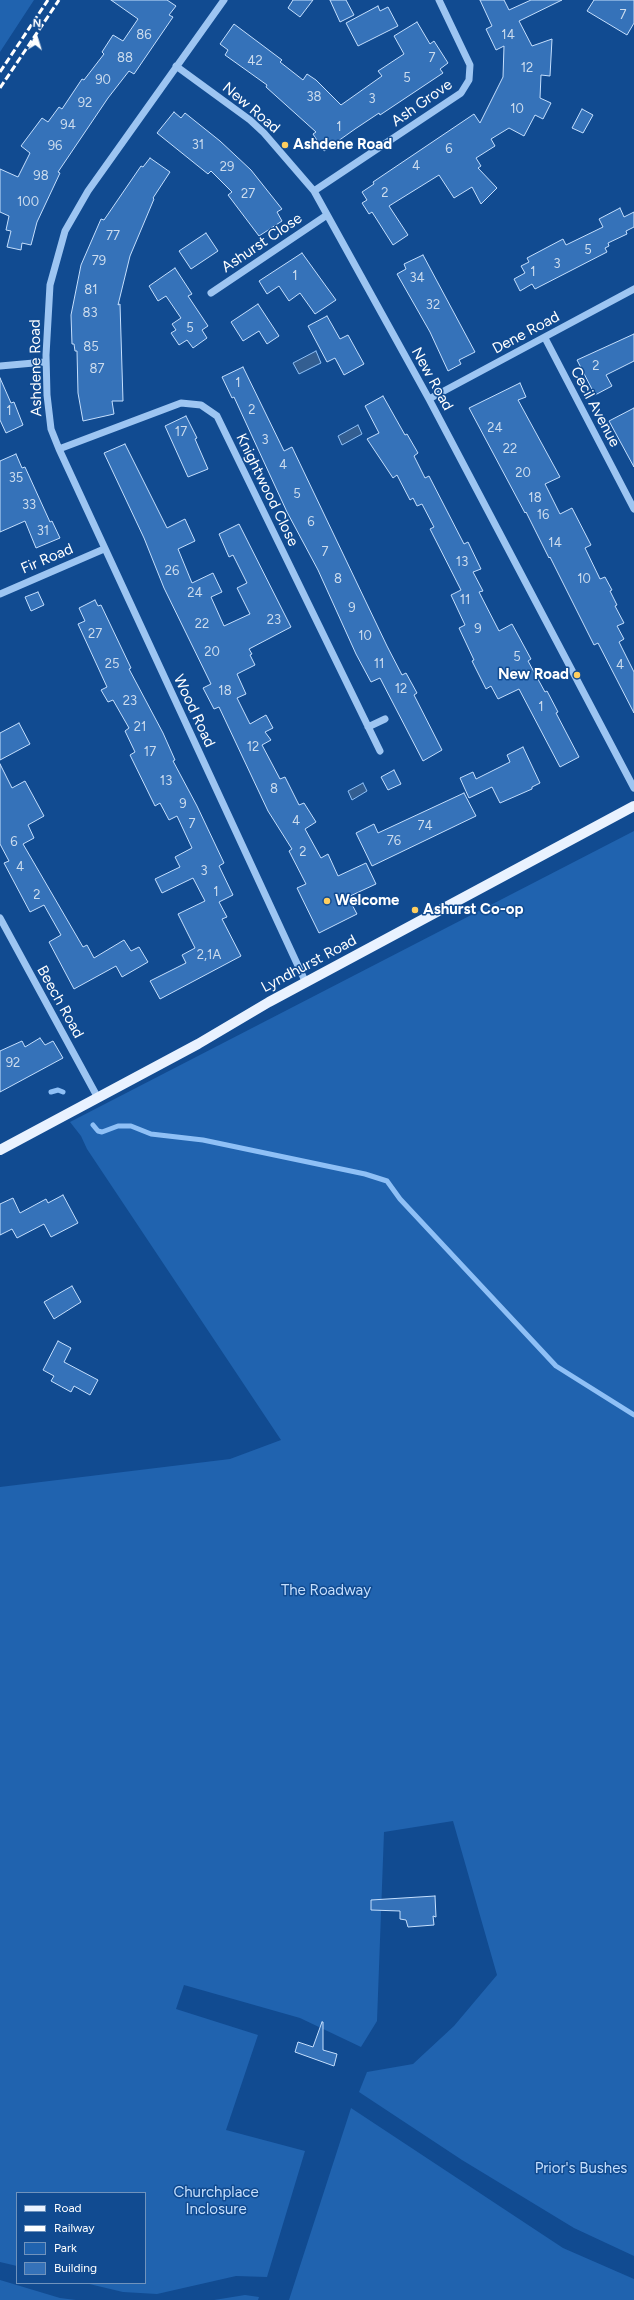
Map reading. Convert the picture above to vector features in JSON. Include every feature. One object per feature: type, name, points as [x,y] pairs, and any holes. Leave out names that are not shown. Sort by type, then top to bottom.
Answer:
[{"type":"main road","name":"Lyndhurst Road","points":[[0,1150],[634,806]]},
{"type":"street","name":"Ashdene Road","points":[[59,449],[51,429],[46,362],[50,286],[65,232],[88,191],[224,0]]},
{"type":"street","name":"Ash Grove","points":[[314,191],[461,93],[469,80],[470,66],[439,0]]},
{"type":"street","name":"New Road","points":[[176,66],[247,117],[262,131],[314,191],[429,399],[634,788]]},
{"type":"street","name":"Ashurst Close","points":[[211,293],[327,215]]},
{"type":"street","name":"Dene Road","points":[[429,399],[634,289]]},
{"type":"street","name":"Cecil Avenue","points":[[545,338],[634,509]]},
{"type":"street","points":[[0,366],[46,362]]},
{"type":"street","name":"Knightwood Close","points":[[59,449],[181,403],[201,405],[216,416],[380,750]]},
{"type":"street","name":"Wood Road","points":[[59,449],[306,983]]},
{"type":"street","name":"Fir Road","points":[[0,594],[104,549]]},
{"type":"street","points":[[368,727],[385,719]]},
{"type":"street","name":"Beech Road","points":[[0,918],[98,1098]]},
{"type":"green space","points":[[0,0],[34,0],[0,52]]},
{"type":"green space","points":[[634,831],[634,2256],[574,2228],[462,2160],[359,2092],[367,2072],[413,2064],[454,2026],[497,1975],[453,1821],[384,1832],[377,2021],[361,2047],[300,2018],[184,1985],[176,2009],[258,2035],[226,2130],[305,2151],[267,2277],[236,2276],[157,2294],[123,2292],[89,2284],[146,2284],[146,2192],[16,2192],[16,2266],[0,2262],[0,1487],[230,1459],[281,1440],[87,1149],[81,1136],[70,1122]]},
{"type":"green space","points":[[351,2108],[563,2248],[634,2279],[634,2300],[289,2300]]},
{"type":"green space","points":[[0,2280],[60,2298],[76,2300],[0,2300]]},
{"type":"green space","points":[[245,2295],[259,2297],[258,2300],[214,2300]]},
{"type":"shaded area","points":[[316,351],[321,363],[299,374],[293,363]]},
{"type":"shaded area","points":[[358,425],[362,434],[342,445],[338,436]]},
{"type":"shaded area","points":[[363,783],[367,791],[352,800],[348,791]]},
{"type":"building","points":[[111,0],[167,0],[176,6],[169,15],[173,17],[134,74],[129,71],[108,98],[58,172],[60,173],[37,222],[31,245],[22,243],[21,250],[7,247],[11,231],[6,230],[9,216],[0,212],[0,169],[18,177],[30,153],[21,146],[42,118],[48,122],[59,107],[62,109],[82,79],[84,80],[104,54],[102,52],[113,35],[123,41],[138,19]]},
{"type":"building","points":[[293,0],[313,0],[300,17],[288,8]]},
{"type":"building","points":[[330,0],[346,0],[354,15],[340,22]]},
{"type":"building","points":[[480,0],[504,0],[509,10],[531,0],[562,0],[519,21],[532,46],[552,39],[550,76],[541,75],[540,98],[551,103],[543,119],[535,115],[524,136],[509,128],[491,139],[495,146],[476,158],[481,166],[478,168],[497,188],[481,204],[472,187],[454,198],[439,175],[389,206],[408,235],[393,245],[372,212],[369,214],[362,203],[367,200],[362,192],[374,184],[373,182],[474,114],[480,123],[503,77],[504,46],[496,50],[486,29],[492,26]]},
{"type":"building","points":[[594,0],[634,0],[634,23],[627,35],[587,11]]},
{"type":"building","points":[[378,6],[380,11],[388,7],[398,26],[358,46],[346,23]]},
{"type":"building","points":[[417,22],[430,44],[434,41],[448,63],[440,69],[443,73],[380,115],[379,113],[324,151],[313,134],[316,132],[266,87],[267,85],[225,55],[228,50],[220,44],[234,24],[282,60],[280,62],[303,80],[307,74],[316,80],[341,105],[382,76],[378,71],[404,54],[394,36]]},
{"type":"building","points":[[582,109],[593,115],[583,133],[572,128]]},
{"type":"building","points":[[174,112],[181,118],[185,113],[220,141],[251,170],[282,209],[277,212],[282,221],[259,236],[228,195],[232,192],[211,171],[208,174],[157,133]]},
{"type":"building","points":[[150,158],[170,172],[153,198],[154,199],[130,256],[118,305],[120,304],[123,401],[112,401],[114,414],[83,421],[78,393],[77,351],[75,351],[74,344],[72,344],[71,315],[81,265],[101,219],[104,220],[141,166],[143,167]]},
{"type":"building","points":[[620,208],[624,217],[634,212],[634,227],[626,231],[627,234],[608,243],[609,246],[605,248],[607,252],[535,289],[532,284],[520,291],[514,279],[525,273],[521,266],[529,262],[527,258],[563,239],[566,245],[603,227],[599,219]]},
{"type":"building","points":[[206,233],[218,251],[191,269],[179,251]]},
{"type":"building","points":[[302,253],[336,300],[315,314],[300,293],[289,301],[279,286],[267,294],[259,281]]},
{"type":"building","points":[[423,255],[475,352],[459,360],[461,364],[448,371],[430,332],[397,274],[406,269],[404,264]]},
{"type":"building","points":[[175,268],[192,294],[188,296],[208,326],[202,330],[207,338],[193,348],[187,340],[179,345],[171,333],[176,330],[172,324],[181,318],[166,296],[158,301],[149,286]]},
{"type":"building","points":[[258,304],[279,336],[267,344],[259,331],[243,341],[231,322]]},
{"type":"building","points":[[327,316],[340,339],[348,335],[364,364],[344,375],[335,358],[327,362],[308,326]]},
{"type":"building","points":[[634,334],[634,361],[606,375],[612,386],[595,395],[577,360]]},
{"type":"building","points":[[243,367],[284,451],[292,447],[387,646],[402,675],[406,673],[417,693],[414,695],[442,750],[423,761],[380,678],[371,682],[356,654],[318,570],[287,512],[234,397],[232,398],[222,377]]},
{"type":"building","points":[[0,378],[11,403],[14,402],[23,425],[6,433],[0,420]]},
{"type":"building","points":[[520,383],[526,397],[518,400],[560,477],[545,484],[560,514],[572,508],[591,545],[585,548],[600,579],[605,577],[612,590],[610,591],[617,605],[615,606],[624,623],[617,626],[624,639],[619,642],[634,672],[634,713],[598,643],[594,645],[550,557],[549,558],[526,512],[525,513],[469,408]]},
{"type":"building","points":[[383,396],[405,435],[407,434],[418,453],[414,456],[425,478],[429,476],[464,544],[468,542],[481,569],[473,572],[483,591],[479,592],[499,631],[512,624],[531,659],[528,661],[558,712],[556,713],[579,757],[560,767],[519,689],[498,699],[491,686],[486,689],[472,661],[474,660],[459,628],[465,625],[451,595],[461,590],[430,529],[434,527],[422,504],[417,506],[413,498],[410,500],[397,475],[393,478],[367,439],[379,433],[365,406]]},
{"type":"building","points":[[634,408],[634,467],[609,421]]},
{"type":"building","points":[[186,416],[197,438],[195,439],[208,469],[188,477],[165,426]]},
{"type":"building","points":[[125,444],[167,528],[185,519],[195,541],[178,549],[192,583],[213,573],[222,592],[211,597],[224,626],[250,614],[237,588],[247,583],[233,555],[229,557],[219,534],[239,524],[291,627],[249,649],[255,665],[237,674],[246,694],[237,698],[250,724],[266,715],[273,728],[265,732],[271,740],[262,745],[280,779],[285,777],[299,805],[304,803],[316,822],[305,829],[321,858],[328,854],[338,876],[366,863],[376,884],[348,897],[357,914],[319,933],[297,888],[306,884],[289,851],[292,849],[268,811],[219,707],[214,709],[203,688],[211,684],[164,588],[144,538],[104,453]]},
{"type":"building","points":[[16,454],[22,468],[25,467],[50,522],[52,521],[60,538],[36,548],[25,521],[0,532],[0,461]]},
{"type":"building","points":[[38,592],[44,605],[31,611],[25,597]]},
{"type":"building","points":[[95,600],[98,606],[101,605],[131,668],[129,669],[163,733],[175,760],[173,761],[197,806],[224,863],[219,866],[233,895],[219,902],[227,917],[222,919],[241,956],[160,999],[150,981],[186,963],[182,955],[195,948],[178,914],[205,901],[193,878],[162,893],[155,879],[180,867],[175,857],[192,848],[177,816],[169,820],[160,803],[155,806],[130,755],[135,752],[125,731],[129,728],[113,700],[108,702],[101,690],[107,687],[78,624],[85,621],[79,608]]},
{"type":"building","points":[[19,723],[30,744],[0,760],[0,733]]},
{"type":"building","points":[[523,747],[540,783],[532,787],[532,789],[500,803],[492,787],[469,798],[460,778],[473,772],[476,779],[510,762],[507,755]]},
{"type":"building","points":[[0,764],[12,788],[25,781],[44,816],[28,825],[34,838],[23,844],[83,947],[87,945],[94,958],[124,940],[131,951],[139,947],[148,962],[122,977],[116,966],[74,989],[49,942],[61,935],[44,905],[30,912],[4,863],[9,861],[0,844]]},
{"type":"building","points":[[394,770],[401,784],[388,790],[381,777]]},
{"type":"building","points":[[464,793],[476,816],[372,866],[356,833],[374,824],[378,833]]},
{"type":"building","points":[[40,1038],[45,1045],[53,1041],[63,1058],[0,1092],[0,1051],[22,1041],[25,1047]]},
{"type":"building","points":[[63,1195],[78,1223],[51,1237],[44,1224],[17,1238],[12,1229],[0,1235],[0,1204],[13,1198],[20,1213],[46,1199],[48,1203]]},
{"type":"building","points":[[72,1286],[81,1302],[54,1319],[44,1302]]},
{"type":"building","points":[[58,1341],[71,1348],[64,1362],[98,1380],[90,1395],[74,1386],[71,1392],[51,1381],[54,1376],[43,1370]]},
{"type":"building","points":[[435,1896],[436,1917],[433,1916],[434,1925],[408,1927],[406,1920],[400,1919],[400,1911],[371,1910],[371,1900]]},
{"type":"building","points":[[322,2022],[323,2050],[337,2054],[334,2066],[295,2052],[298,2042],[313,2047]]},
{"type":"waterway","points":[[51,1092],[58,1090],[63,1092]]},
{"type":"waterway","points":[[93,1125],[98,1131],[102,1132],[118,1126],[131,1126],[151,1134],[203,1140],[365,1174],[387,1181],[400,1199],[556,1366],[634,1415]]},
{"type":"railway","points":[[0,72],[48,0]]},
{"type":"railway","points":[[0,88],[59,0]]},
{"type":"place","name":"Ashdene Road","points":[[285,145]]},
{"type":"place","name":"New Road","points":[[577,675]]},
{"type":"place","name":"Welcome","points":[[327,901]]},
{"type":"place","name":"Ashurst Co-op","points":[[415,910]]},
{"type":"park label","name":"The Roadway","points":[[326,1591]]},
{"type":"park label","name":"Prior's Bushes","points":[[581,2169]]},
{"type":"park label","name":"Churchplace Inclosure","points":[[216,2202]]}]
